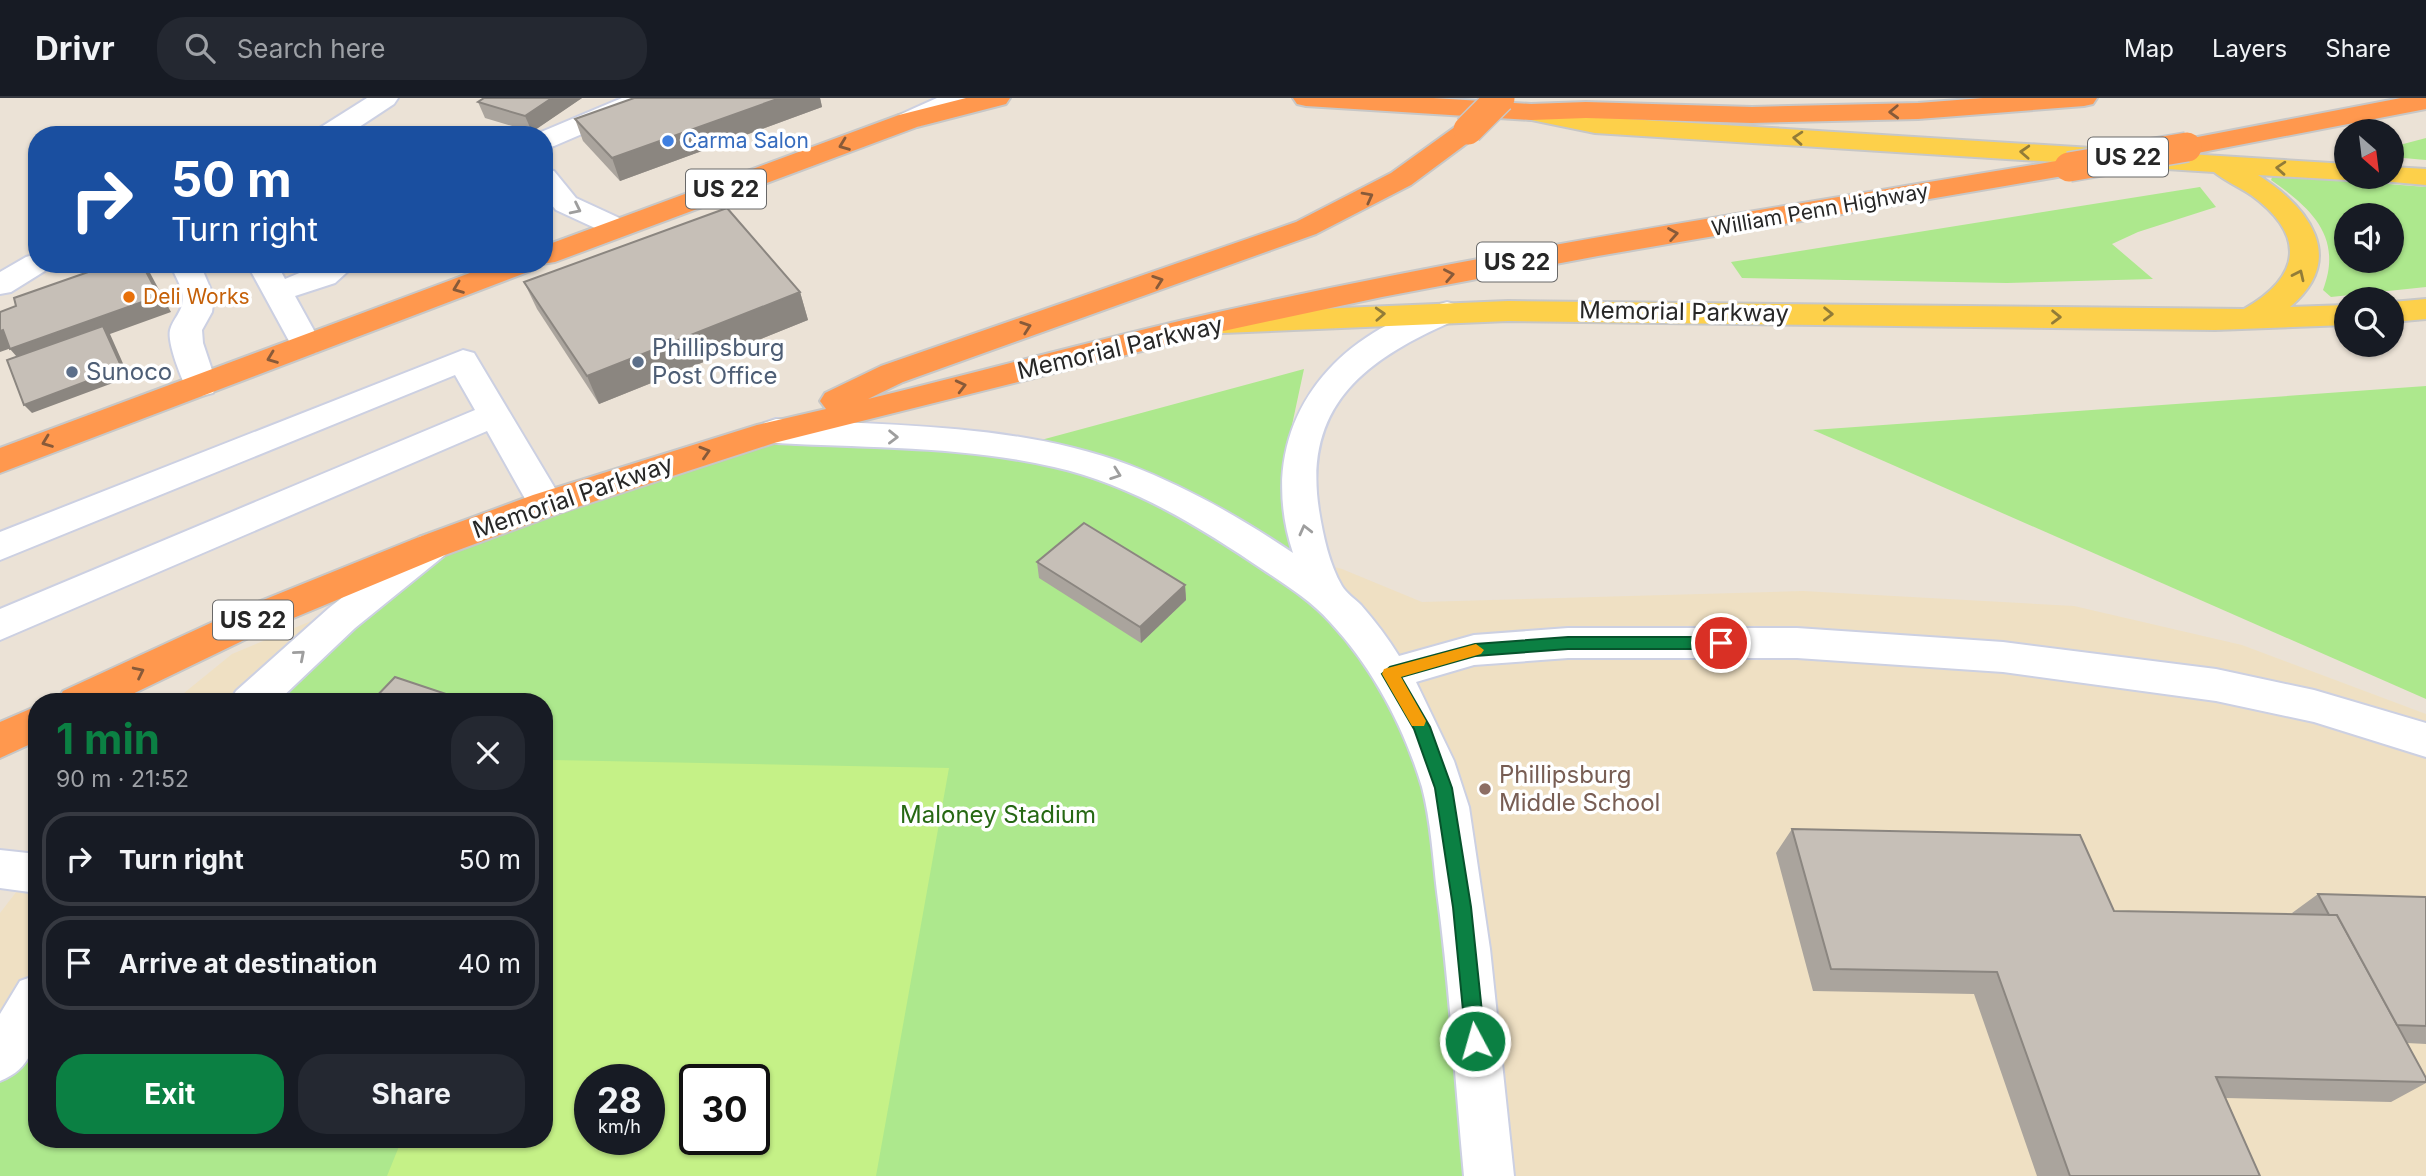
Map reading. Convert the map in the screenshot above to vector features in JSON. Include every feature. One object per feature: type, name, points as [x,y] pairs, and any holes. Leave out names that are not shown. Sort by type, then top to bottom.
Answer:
[{"type":"highway","name":"US 22","points":[[553,253],[908,121],[997,98]]},
{"type":"highway","points":[[1306,98],[1531,112],[1586,110],[1703,115],[1929,110],[2084,98]]},
{"type":"highway","points":[[776,431],[892,374],[1306,228],[1401,179],[1468,130],[1500,98]]},
{"type":"highway","name":"William Penn Highway","points":[[1214,323],[1395,285],[1598,247],[2187,147],[2426,102]]},
{"type":"highway","points":[[0,461],[498,273]]},
{"type":"highway","name":"Memorial Parkway","points":[[96,693],[254,619],[432,546],[546,503],[776,431],[1214,323]]},
{"type":"highway","points":[[0,741],[28,727]]},
{"type":"main road","points":[[1531,112],[1595,125],[2334,171]]},
{"type":"main road","points":[[2215,163],[2270,194],[2293,219],[2305,245],[2306,258],[2297,282],[2279,301],[2250,319]]},
{"type":"main road","points":[[2404,176],[2426,177]]},
{"type":"main road","points":[[2404,311],[2426,309]]},
{"type":"main road","name":"Memorial Parkway","points":[[1214,323],[1447,312],[1574,310],[2250,319],[2334,316]]},
{"type":"street","points":[[342,126],[385,98]]},
{"type":"street","points":[[553,137],[643,98]]},
{"type":"street","points":[[908,121],[958,98]]},
{"type":"street","points":[[553,188],[566,204],[618,228]]},
{"type":"street","points":[[0,285],[28,268]]},
{"type":"street","points":[[189,273],[199,297],[196,312],[186,330],[187,343],[201,385]]},
{"type":"street","points":[[266,273],[306,345]]},
{"type":"street","points":[[276,292],[328,273]]},
{"type":"street","points":[[1327,595],[1304,531],[1299,499],[1297,469],[1300,445],[1307,423],[1331,386],[1364,355],[1384,342],[1447,312]]},
{"type":"street","points":[[0,547],[463,360],[546,503]]},
{"type":"street","points":[[0,625],[494,415]]},
{"type":"street","points":[[776,431],[975,443],[1055,455],[1092,466],[1172,497],[1209,517],[1243,536],[1327,595],[1390,674],[1422,727],[1444,788],[1462,907],[1489,1176]]},
{"type":"street","points":[[260,693],[342,618],[432,546]]},
{"type":"street","points":[[1390,674],[1475,650],[1568,643],[1797,643],[2003,657],[2216,685],[2314,706],[2426,740]]},
{"type":"street","points":[[0,869],[28,873]]},
{"type":"street","points":[[0,1058],[28,1012]]},
{"type":"shaded area","name":"Phillipsburg Middle School","points":[[885,423],[1131,480],[1259,547],[1342,569],[1422,602],[1803,591],[2074,606],[2242,645],[2426,714],[2426,1176],[0,1176],[0,913],[28,877],[28,1148],[553,1148],[553,693],[184,693],[232,654],[499,543],[762,456]]},
{"type":"green space","points":[[2426,138],[2426,160],[2404,158],[2404,144]]},
{"type":"green space","points":[[2273,175],[2334,180],[2334,189],[2404,189],[2404,185],[2426,187],[2426,287],[2404,289],[2404,287],[2334,287],[2334,297],[2331,297],[2323,290],[2329,255],[2326,240],[2320,226],[2299,202],[2271,180]]},
{"type":"green space","points":[[2200,187],[2216,207],[2138,232],[2112,244],[2153,279],[2007,283],[1742,278],[1731,262]]},
{"type":"green space","name":"Maloney Stadium","points":[[1304,369],[1286,453],[1299,575],[1422,727],[1489,1176],[0,1176],[0,1058],[28,1012],[28,1148],[553,1148],[553,693],[260,693],[432,546],[769,433],[1011,448]]},
{"type":"green space","points":[[2426,386],[2426,699],[1813,430]]},
{"type":"green space","points":[[553,760],[949,768],[876,1176],[387,1176],[398,1148],[553,1148]]},
{"type":"building","points":[[484,98],[552,98],[525,116],[478,102]]},
{"type":"building","points":[[634,98],[780,98],[612,158],[575,119]]},
{"type":"building","name":"Phillipsburg Post Office","points":[[727,208],[800,292],[587,376],[524,282]]},
{"type":"building","points":[[85,273],[147,273],[159,296],[10,349],[3,330],[0,331],[0,312],[16,306],[14,298]]},
{"type":"building","points":[[103,326],[122,368],[24,405],[7,360]]},
{"type":"building","points":[[1084,523],[1185,585],[1140,627],[1037,562]]},
{"type":"building","points":[[395,677],[443,693],[380,693]]},
{"type":"building","points":[[1792,829],[2080,835],[2114,911],[2337,915],[2426,1082],[2216,1077],[2260,1176],[2070,1176],[1997,972],[1831,969]]},
{"type":"building","points":[[2318,894],[2426,897],[2426,1026],[2397,1025],[2337,915],[2329,915]]},
{"type":"slow traffic","points":[[1418,721],[1390,674],[1476,650]]},
{"type":"place","name":"Carma Salon","points":[[668,141]]},
{"type":"place","name":"Deli Works","points":[[129,297]]},
{"type":"place","name":"Phillipsburg Post Office","points":[[638,362]]},
{"type":"place","name":"Sunoco","points":[[72,372]]},
{"type":"place","name":"Phillipsburg Middle School","points":[[1485,789]]},
{"type":"route","points":[[1475,1041],[1462,907],[1444,788],[1422,727],[1390,674],[1475,650],[1568,643],[1721,643]]}]
